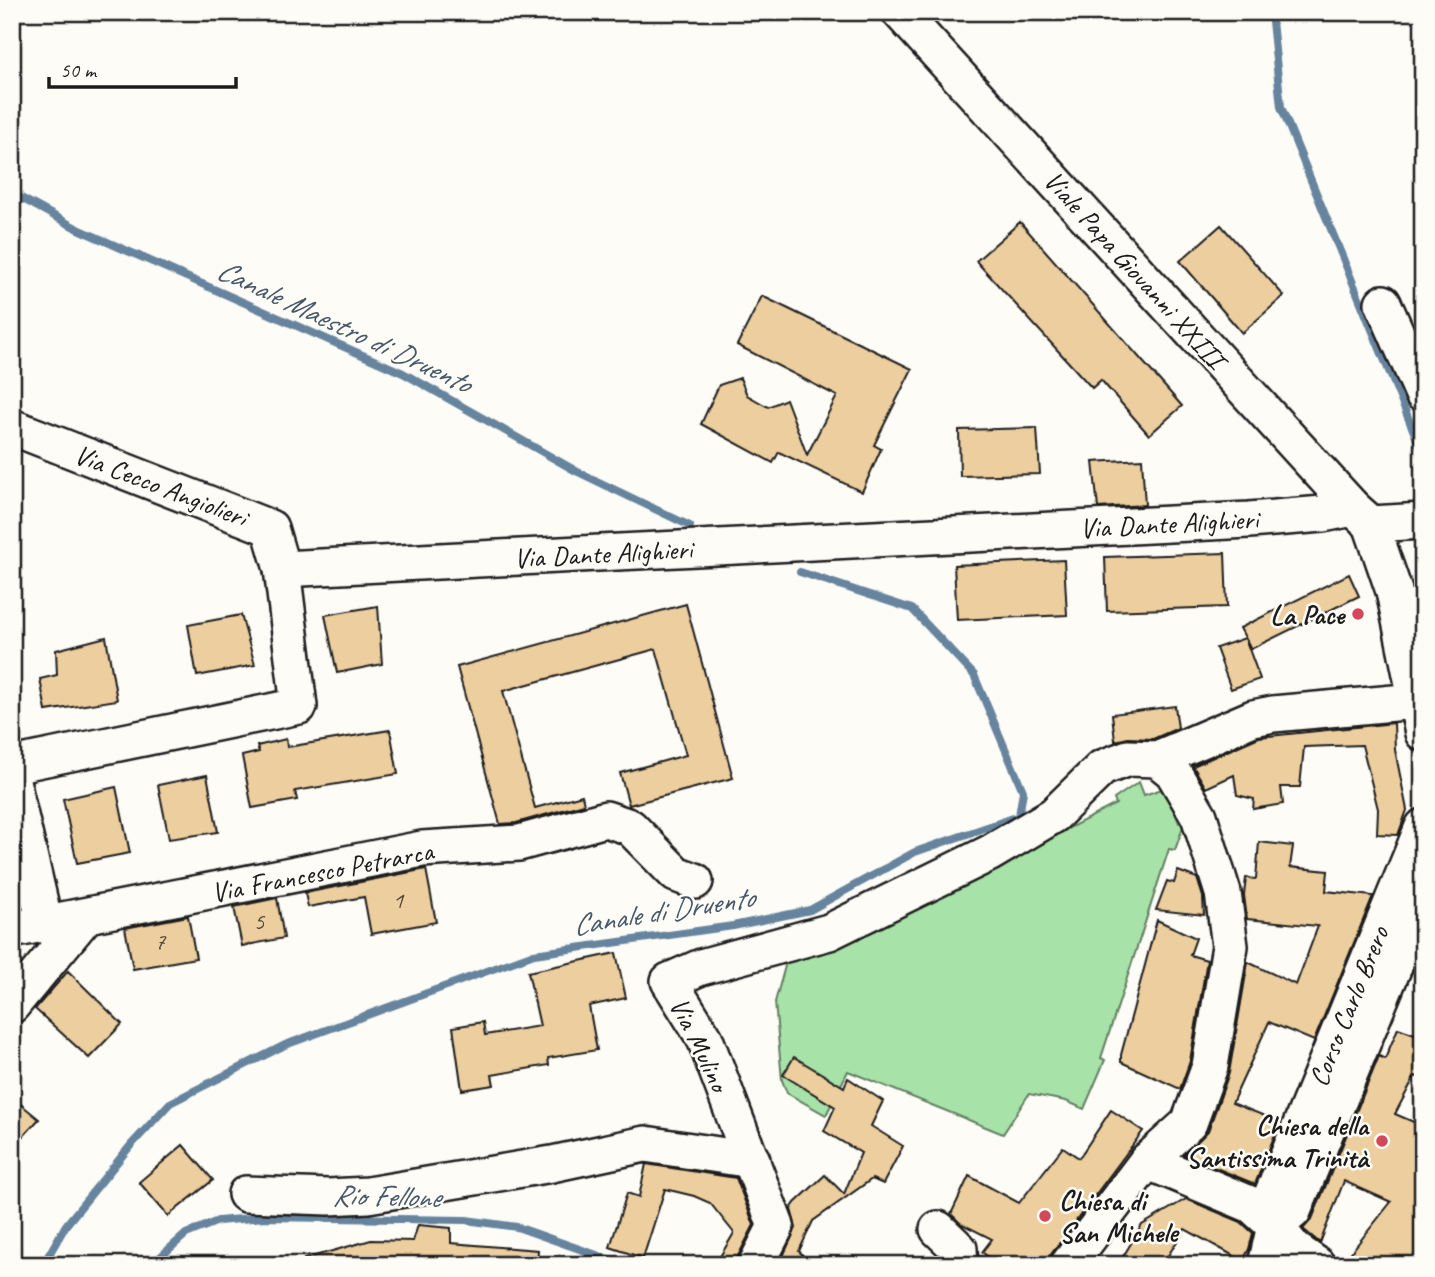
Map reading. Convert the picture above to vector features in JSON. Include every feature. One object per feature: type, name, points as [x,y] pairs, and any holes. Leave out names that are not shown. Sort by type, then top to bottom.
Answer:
[{"type":"street","name":"Viale Papa Giovanni XXIII","points":[[900,12],[1368,526]]},
{"type":"street","points":[[1383,303],[1423,394]]},
{"type":"street","name":"Via Cecco Angiolieri","points":[[12,427],[270,528],[282,569]]},
{"type":"street","name":"Via Dante Alighieri","points":[[282,569],[1323,514],[1368,526]]},
{"type":"street","points":[[1368,526],[1423,521]]},
{"type":"street","points":[[1368,526],[1423,541]]},
{"type":"street","points":[[1068,1265],[1147,1161],[1189,1123],[1210,1066],[1230,946],[1223,893],[1199,816],[1173,772],[1157,759],[1253,718],[1273,713],[1420,717],[1394,591],[1368,526]]},
{"type":"street","points":[[12,765],[299,706],[282,569]]},
{"type":"street","name":"Via Mulino","points":[[756,1265],[776,1226],[705,1039],[669,981],[701,967],[829,932],[990,853],[1054,815],[1102,768],[1128,758],[1157,759]]},
{"type":"street","points":[[12,780],[52,923],[12,1005]]},
{"type":"street","name":"Via Francesco Petrarca","points":[[52,923],[422,849],[519,843],[606,820],[630,827],[676,874],[695,881]]},
{"type":"street","name":"Corso Carlo Brero","points":[[1266,1265],[1275,1226],[1270,1200],[1423,827]]},
{"type":"street","name":"Corso Carlo Brero","points":[[1275,1226],[1293,1211],[1423,896]]},
{"type":"street","points":[[12,984],[52,923]]},
{"type":"street","points":[[246,1194],[328,1197],[368,1195],[552,1164],[645,1144],[752,1160]]},
{"type":"street","points":[[1147,1161],[1252,1205],[1275,1226],[1293,1249],[1317,1265]]},
{"type":"street","points":[[939,1229],[959,1249],[960,1265]]},
{"type":"green space","points":[[1139,782],[1144,795],[1165,788],[1179,823],[1184,824],[1175,850],[1169,849],[1101,1058],[1105,1060],[1084,1109],[1066,1101],[1029,1094],[1003,1134],[848,1071],[826,1115],[787,1093],[782,1080],[775,1002],[787,959],[917,906],[1116,804],[1114,799]]},
{"type":"building","points":[[1020,222],[1182,406],[1149,435],[1101,380],[1092,388],[976,261]]},
{"type":"building","points":[[1221,225],[1284,296],[1242,333],[1180,261]]},
{"type":"building","points":[[762,296],[912,369],[874,445],[881,449],[862,492],[779,452],[773,463],[701,424],[719,385],[740,378],[747,395],[768,407],[786,399],[807,455],[837,396],[737,345]]},
{"type":"building","points":[[1037,428],[1040,474],[960,476],[959,430]]},
{"type":"building","points":[[1142,459],[1145,505],[1098,508],[1093,462]]},
{"type":"building","points":[[1225,553],[1227,607],[1107,611],[1105,557]]},
{"type":"building","points":[[1064,560],[1067,615],[957,620],[954,565]]},
{"type":"building","points":[[1349,574],[1359,596],[1251,649],[1240,628]]},
{"type":"building","points":[[686,604],[733,778],[629,805],[620,773],[686,755],[656,649],[503,691],[535,808],[582,795],[584,804],[516,823],[500,824],[457,667]]},
{"type":"building","points":[[378,606],[382,664],[337,673],[325,615]]},
{"type":"building","points":[[241,615],[255,665],[197,676],[188,625]]},
{"type":"building","points":[[106,637],[117,700],[46,711],[40,679],[57,675],[56,650]]},
{"type":"building","points":[[1245,638],[1260,679],[1231,689],[1216,648]]},
{"type":"building","points":[[1175,706],[1178,728],[1153,739],[1128,738],[1115,741],[1112,714]]},
{"type":"building","points":[[1394,723],[1395,750],[1407,810],[1398,835],[1377,834],[1378,809],[1362,745],[1304,747],[1300,787],[1281,787],[1283,804],[1253,809],[1254,799],[1237,795],[1234,775],[1206,788],[1193,766],[1259,737]]},
{"type":"building","points":[[390,730],[398,774],[295,791],[297,800],[252,808],[242,756],[259,752],[257,746],[286,739],[287,747]]},
{"type":"building","points":[[207,775],[218,832],[169,839],[158,785]]},
{"type":"building","points":[[116,787],[130,853],[77,863],[63,799]]},
{"type":"building","points":[[1259,842],[1293,846],[1290,867],[1328,871],[1326,891],[1373,896],[1314,1041],[1269,1022],[1232,1103],[1280,1122],[1255,1184],[1184,1155],[1208,1131],[1229,1073],[1248,962],[1296,985],[1318,926],[1247,919],[1244,895],[1246,878],[1256,879]]},
{"type":"building","points":[[426,869],[436,922],[371,934],[364,897],[308,907],[305,893]]},
{"type":"building","points":[[1178,871],[1197,878],[1203,897],[1204,915],[1156,910],[1167,881],[1174,883]]},
{"type":"building","points":[[277,898],[284,938],[242,946],[234,907]]},
{"type":"building","points":[[188,916],[196,958],[133,969],[125,928]]},
{"type":"building","points":[[1157,920],[1196,938],[1190,955],[1207,960],[1190,1061],[1180,1089],[1121,1062]]},
{"type":"building","points":[[616,953],[626,998],[589,1006],[597,1050],[548,1058],[549,1065],[492,1075],[494,1085],[462,1090],[453,1027],[483,1022],[485,1035],[540,1026],[528,972]]},
{"type":"building","points":[[68,971],[122,1024],[89,1058],[35,1009]]},
{"type":"building","points":[[1398,1028],[1423,1037],[1423,1079],[1415,1076],[1395,1114],[1423,1126],[1423,1255],[1413,1265],[1341,1265],[1391,1202],[1344,1181],[1320,1243],[1303,1229],[1312,1219],[1379,1056],[1385,1059]]},
{"type":"building","points":[[794,1057],[844,1087],[848,1078],[883,1101],[871,1126],[903,1146],[883,1184],[872,1179],[813,1221],[799,1251],[811,1265],[779,1265],[796,1228],[791,1209],[825,1175],[844,1194],[861,1153],[824,1131],[835,1107],[783,1075]]},
{"type":"building","points":[[12,1097],[39,1119],[12,1149]]},
{"type":"building","name":"Chiesa di San Michele","points":[[1111,1110],[1143,1131],[1043,1265],[998,1265],[982,1252],[992,1239],[960,1223],[951,1214],[969,1176],[1019,1203],[1063,1147],[1079,1158]]},
{"type":"building","points":[[183,1145],[213,1180],[168,1216],[139,1182]]},
{"type":"building","points":[[646,1164],[736,1178],[754,1225],[736,1265],[715,1265],[734,1233],[710,1203],[665,1189],[643,1258],[610,1247],[627,1193],[639,1197]]},
{"type":"building","points":[[1186,1199],[1241,1222],[1253,1233],[1243,1261],[1185,1229],[1162,1265],[1118,1265],[1142,1225]]},
{"type":"building","points":[[418,1225],[451,1228],[451,1243],[538,1250],[537,1265],[305,1265],[304,1259],[371,1240],[413,1241]]},
{"type":"waterway","points":[[1271,12],[1281,107],[1423,454]]},
{"type":"waterway","name":"Canale Maestro di Druento","points":[[12,193],[78,229],[403,373],[576,471],[690,526]]},
{"type":"waterway","name":"Canale di Druento","points":[[43,1265],[66,1225],[131,1145],[170,1103],[285,1045],[534,954],[733,926],[810,910],[915,852],[1019,816],[1023,791],[974,675],[912,609],[800,572]]},
{"type":"waterway","name":"Rio Fellone","points":[[155,1265],[158,1259],[186,1234],[218,1221],[265,1217],[466,1220],[517,1227],[625,1265]]},
{"type":"place","name":"La Pace","points":[[1358,614]]},
{"type":"place","name":"Chiesa della Santissima Trinità","points":[[1382,1141]]},
{"type":"place","name":"Chiesa di San Michele","points":[[1045,1216]]}]
